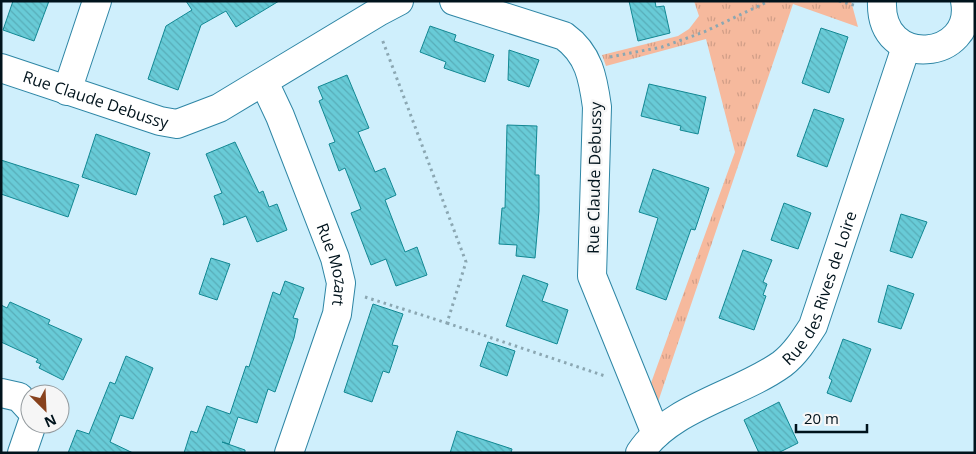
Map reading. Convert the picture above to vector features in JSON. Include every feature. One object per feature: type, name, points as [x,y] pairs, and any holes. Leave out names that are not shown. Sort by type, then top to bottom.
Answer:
[{"type":"street","points":[[66,91],[97,1]]},
{"type":"street","name":"Rue Claude Debussy","points":[[1,68],[160,121],[177,124],[219,108],[399,1]]},
{"type":"street","name":"Rue Claude Debussy","points":[[454,1],[564,36],[576,45],[588,62],[597,107],[592,276],[636,386],[648,443]]},
{"type":"street","points":[[882,1],[881,13],[886,28],[894,39],[906,47],[920,50],[934,49],[947,44],[958,34],[964,21],[965,1]]},
{"type":"street","name":"Rue des Rives de Loire","points":[[648,443],[677,419],[759,378],[783,363],[800,346],[813,326],[906,47]]},
{"type":"street","name":"Rue Mozart","points":[[264,82],[280,116],[336,258],[340,289],[337,314],[289,453]]},
{"type":"street","points":[[1,393],[20,398]]},
{"type":"street","points":[[22,453],[29,434]]},
{"type":"path","points":[[588,62],[662,47],[704,32],[769,1]]},
{"type":"path","points":[[370,17],[387,48],[466,262],[447,323]]},
{"type":"path","points":[[340,289],[636,386]]},
{"type":"green space","points":[[694,1],[851,1],[858,27],[793,4],[658,402],[651,383],[735,152],[706,39],[606,66],[602,55],[678,36],[689,29],[699,16]]},
{"type":"building","points":[[13,1],[49,1],[34,41],[3,30]]},
{"type":"building","points":[[186,1],[279,1],[236,27],[226,11],[201,25],[178,90],[148,79],[166,26],[192,10]]},
{"type":"building","points":[[629,1],[655,1],[656,7],[664,6],[670,33],[638,41]]},
{"type":"building","points":[[430,26],[456,35],[454,41],[494,55],[485,82],[444,68],[446,62],[420,52]]},
{"type":"building","points":[[821,28],[848,37],[829,93],[802,83]]},
{"type":"building","points":[[509,50],[539,60],[529,87],[508,80]]},
{"type":"building","points":[[347,75],[369,128],[358,132],[375,172],[385,168],[396,195],[385,200],[405,252],[417,247],[427,275],[396,286],[386,259],[371,265],[351,213],[361,209],[345,168],[339,171],[329,144],[335,142],[319,101],[323,99],[318,87]]},
{"type":"building","points":[[649,84],[706,97],[698,134],[680,130],[681,126],[641,116]]},
{"type":"building","points":[[814,109],[844,119],[827,167],[797,156]]},
{"type":"building","points":[[507,125],[537,126],[535,175],[539,175],[539,211],[535,258],[516,256],[517,245],[499,244],[502,208],[505,208]]},
{"type":"building","points":[[96,134],[150,153],[136,195],[82,177]]},
{"type":"building","points":[[235,142],[259,193],[263,191],[269,207],[277,204],[287,230],[257,242],[246,216],[223,225],[224,222],[214,196],[222,193],[206,154]]},
{"type":"building","points":[[1,160],[79,185],[68,217],[1,194]]},
{"type":"building","points":[[653,169],[709,188],[695,230],[691,229],[666,300],[636,289],[658,218],[639,212]]},
{"type":"building","points":[[784,203],[811,213],[798,249],[771,240]]},
{"type":"building","points":[[901,214],[927,222],[912,258],[890,251]]},
{"type":"building","points":[[743,250],[772,260],[763,282],[767,284],[763,295],[766,296],[754,330],[719,318]]},
{"type":"building","points":[[211,258],[230,264],[217,300],[199,294]]},
{"type":"building","points":[[523,275],[548,284],[542,301],[568,310],[557,344],[506,326]]},
{"type":"building","points":[[285,281],[304,288],[293,318],[298,319],[294,338],[275,392],[268,389],[257,423],[238,417],[229,444],[222,442],[245,450],[245,453],[184,453],[191,431],[197,433],[207,406],[230,414],[246,366],[249,367],[273,292],[280,295]]},
{"type":"building","points":[[888,285],[914,294],[901,329],[878,322]]},
{"type":"building","points":[[10,302],[50,320],[48,324],[82,339],[63,380],[39,368],[41,364],[36,362],[38,359],[1,342],[1,305],[7,308]]},
{"type":"building","points":[[373,304],[403,314],[392,345],[398,346],[389,373],[383,371],[372,402],[344,392]]},
{"type":"building","points":[[843,339],[871,349],[851,402],[827,393],[832,380],[829,378]]},
{"type":"building","points":[[488,342],[515,351],[507,376],[480,366]]},
{"type":"building","points":[[126,356],[153,368],[133,419],[120,415],[110,442],[133,453],[68,453],[77,430],[89,434],[110,382],[115,384]]},
{"type":"building","points":[[779,402],[798,443],[778,453],[759,453],[744,420]]},
{"type":"building","points":[[457,431],[512,449],[511,453],[450,453]]}]
